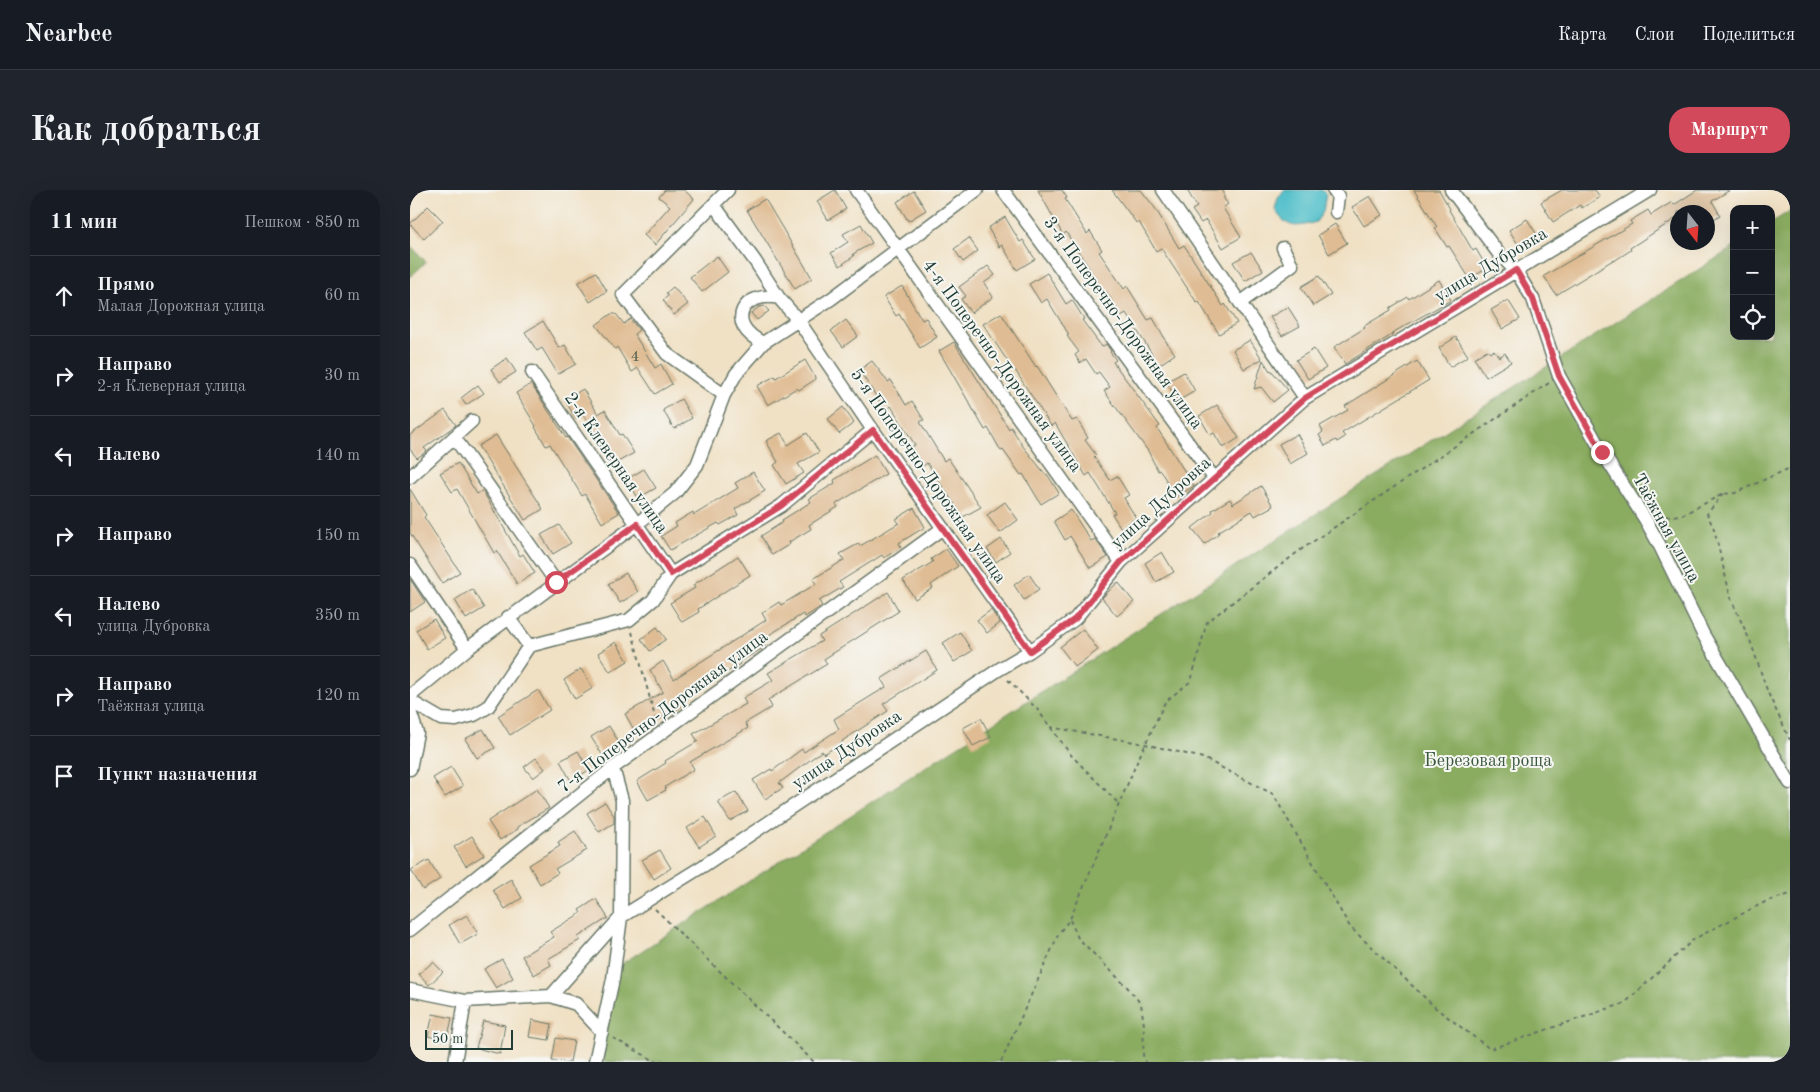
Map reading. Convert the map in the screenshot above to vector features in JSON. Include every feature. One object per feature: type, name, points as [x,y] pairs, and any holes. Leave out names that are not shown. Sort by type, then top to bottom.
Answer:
[{"type":"street","points":[[724,395],[667,354],[623,295],[728,190]]},
{"type":"street","name":"4-я Поперечно-Дорожная улица","points":[[856,190],[1121,562]]},
{"type":"street","points":[[410,696],[466,648],[637,524],[675,493],[697,465],[724,395],[736,374],[763,343],[831,299],[977,190]]},
{"type":"street","name":"3-я Поперечно-Дорожная улица","points":[[1003,190],[1214,478]]},
{"type":"street","points":[[1163,190],[1305,398]]},
{"type":"street","points":[[1333,190],[1338,196],[1336,212]]},
{"type":"street","name":"Таёжная улица","points":[[1451,190],[1499,254],[1516,270],[1533,299],[1559,376],[1602,452],[1645,518],[1703,634],[1790,783]]},
{"type":"street","name":"улица Дубровка","points":[[551,996],[621,917],[703,866],[998,670],[1030,651],[1075,619],[1121,562],[1305,398],[1650,190]]},
{"type":"street","points":[[714,205],[755,261],[779,298],[798,320]]},
{"type":"street","points":[[1240,303],[1292,265],[1283,248]]},
{"type":"street","points":[[763,343],[752,338],[744,331],[741,318],[744,309],[761,296],[779,298]]},
{"type":"street","name":"5-я Поперечно-Дорожная улица","points":[[798,320],[873,430],[1030,651]]},
{"type":"street","name":"2-я Клеверная улица","points":[[532,372],[671,574]]},
{"type":"street","points":[[410,477],[472,421]]},
{"type":"street","points":[[410,701],[441,719],[456,720],[474,715],[488,707],[529,646],[629,620],[653,600],[671,574],[781,506],[873,430]]},
{"type":"street","points":[[454,437],[556,582]]},
{"type":"street","name":"7-я Поперечно-Дорожная улица","points":[[410,930],[613,768],[943,528]]},
{"type":"street","points":[[410,565],[466,648]]},
{"type":"street","points":[[508,617],[529,646]]},
{"type":"street","points":[[410,711],[417,733],[410,769]]},
{"type":"street","points":[[595,1062],[613,979],[621,917],[622,800],[613,768]]},
{"type":"street","points":[[410,990],[465,1001],[551,996],[576,1004],[602,1032]]},
{"type":"street","points":[[455,1062],[465,1001]]},
{"type":"path","points":[[1001,1062],[1059,934],[1070,920],[1145,744],[1165,702],[1191,681],[1207,622],[1299,551],[1559,376]]},
{"type":"path","points":[[1645,518],[1682,515],[1723,494],[1735,493],[1790,468]]},
{"type":"path","points":[[1723,494],[1707,514],[1714,529],[1731,599],[1751,643],[1768,693],[1790,740]]},
{"type":"path","points":[[629,620],[660,734]]},
{"type":"path","points":[[998,670],[1037,709],[1070,755],[1119,804]]},
{"type":"path","points":[[1050,727],[1145,744],[1203,758],[1273,794],[1350,927],[1437,1009],[1490,1049],[1625,1003],[1694,939],[1765,902],[1790,894]]},
{"type":"path","points":[[648,899],[656,910],[814,1062]]},
{"type":"path","points":[[1070,920],[1078,938],[1128,988],[1141,1004],[1144,1025],[1143,1055],[1145,1062]]},
{"type":"path","points":[[602,1032],[657,1062]]},
{"type":"green space","name":"Березовая роща","points":[[1790,211],[1790,1062],[603,1062],[606,974],[1308,519],[1730,250],[1730,340],[1775,340],[1775,220]]},
{"type":"green space","points":[[410,245],[426,262],[410,277]]},
{"type":"water","points":[[1285,190],[1322,190],[1326,194],[1323,212],[1316,222],[1297,226],[1288,223],[1279,216],[1275,209],[1278,198]]},
{"type":"building","points":[[665,190],[684,190],[694,199],[655,245],[644,235],[670,206],[659,197]]},
{"type":"building","points":[[835,190],[846,209],[828,220],[817,201]]},
{"type":"building","points":[[1038,190],[1062,190],[1067,198],[1065,199],[1087,234],[1090,231],[1102,250],[1099,252],[1124,289],[1127,286],[1148,320],[1153,318],[1175,354],[1159,365],[1126,313],[1121,316],[1106,291],[1100,295],[1092,284],[1097,281],[1066,232],[1063,235]]},
{"type":"building","points":[[1112,190],[1141,190],[1155,208],[1179,248],[1184,245],[1223,306],[1225,304],[1237,323],[1219,334],[1161,248],[1156,251],[1139,222],[1137,224]]},
{"type":"building","points":[[1187,190],[1221,190],[1224,192],[1224,199],[1228,204],[1223,208],[1241,237],[1223,248],[1206,220],[1201,223],[1192,210],[1197,207]]},
{"type":"building","points":[[1414,190],[1439,190],[1473,251],[1476,249],[1487,268],[1470,279],[1435,228],[1437,227]]},
{"type":"building","points":[[1562,190],[1595,190],[1600,197],[1582,208],[1580,205],[1553,222],[1541,202]]},
{"type":"building","points":[[1697,190],[1730,190],[1712,201],[1714,205],[1674,205]]},
{"type":"building","points":[[914,191],[926,210],[908,221],[897,202]]},
{"type":"building","points":[[1370,196],[1382,215],[1364,226],[1352,207]]},
{"type":"building","points":[[765,199],[812,278],[795,289],[747,210]]},
{"type":"building","points":[[1672,202],[1674,205],[1670,205],[1670,222],[1630,248],[1631,250],[1614,261],[1556,295],[1544,276],[1632,224],[1630,221],[1648,210],[1651,215]]},
{"type":"building","points":[[428,206],[443,221],[424,239],[410,224]]},
{"type":"building","points":[[1715,206],[1720,215],[1715,218]]},
{"type":"building","points":[[1005,217],[1020,242],[1023,240],[1035,259],[1017,270],[1002,245],[999,247],[988,228]]},
{"type":"building","points":[[1527,219],[1539,238],[1521,249],[1509,230]]},
{"type":"building","points":[[861,224],[872,243],[853,254],[854,256],[840,266],[831,253],[848,242],[843,234]]},
{"type":"building","points":[[1335,224],[1347,243],[1329,254],[1318,235]]},
{"type":"building","points":[[969,238],[978,251],[963,262],[954,249]]},
{"type":"building","points":[[1251,252],[1263,270],[1245,281],[1233,262]]},
{"type":"building","points":[[717,256],[728,272],[702,292],[690,277]]},
{"type":"building","points":[[988,266],[995,275],[984,283],[993,297],[971,313],[961,299],[966,296],[959,287]]},
{"type":"building","points":[[596,272],[607,291],[590,302],[578,283]]},
{"type":"building","points":[[1047,273],[1066,304],[1072,300],[1084,319],[1082,320],[1102,347],[1106,344],[1111,351],[1116,360],[1113,362],[1160,426],[1157,428],[1194,486],[1176,497],[1160,470],[1158,471],[1148,451],[1104,391],[1110,387],[1099,372],[1096,374],[1086,359],[1080,363],[1075,355],[1079,352],[1067,336],[1069,335],[1047,299],[1041,303],[1029,284]]},
{"type":"building","points":[[1319,276],[1331,295],[1313,306],[1301,287]]},
{"type":"building","points":[[1439,280],[1451,300],[1392,333],[1345,364],[1334,347],[1391,310],[1390,308],[1408,297],[1409,299]]},
{"type":"building","points":[[902,286],[922,320],[926,318],[937,337],[920,348],[899,314],[896,316],[884,297]]},
{"type":"building","points":[[673,287],[688,304],[674,315],[663,300],[668,296],[666,293]]},
{"type":"building","points":[[1508,300],[1520,319],[1502,329],[1491,310]]},
{"type":"building","points":[[764,306],[769,311],[757,320],[751,313]]},
{"type":"building","points":[[1288,307],[1300,326],[1282,336],[1270,317]]},
{"type":"building","points":[[1001,313],[1072,421],[1077,419],[1088,438],[1085,440],[1096,455],[1094,457],[1110,480],[1117,476],[1129,495],[1124,498],[1136,518],[1121,528],[1112,514],[1115,513],[1090,473],[1086,476],[1055,423],[1051,426],[983,324]]},
{"type":"building","points":[[611,314],[616,314],[624,324],[630,319],[639,330],[634,334],[655,368],[661,364],[672,384],[655,394],[638,368],[632,372],[617,347],[615,349],[596,325]]},
{"type":"building","points":[[846,320],[858,336],[843,347],[831,331]]},
{"type":"building","points":[[543,321],[559,348],[565,345],[576,364],[558,374],[542,348],[537,351],[525,332]]},
{"type":"building","points":[[1456,337],[1468,356],[1450,367],[1439,348]]},
{"type":"building","points":[[1250,340],[1262,359],[1244,369],[1233,350]]},
{"type":"building","points":[[954,342],[1009,429],[1011,427],[1022,445],[1047,474],[1059,493],[1041,504],[1023,474],[1021,475],[1003,450],[1001,451],[988,428],[985,430],[939,351]]},
{"type":"building","points":[[1314,349],[1326,368],[1308,379],[1296,360]]},
{"type":"building","points":[[1487,350],[1490,353],[1494,350],[1499,357],[1505,353],[1511,362],[1486,377],[1474,358]]},
{"type":"building","points":[[507,358],[516,372],[500,382],[491,369]]},
{"type":"building","points":[[805,360],[816,379],[799,390],[797,388],[768,405],[757,386],[775,376],[776,378]]},
{"type":"building","points":[[1263,360],[1270,371],[1288,390],[1273,402],[1261,387],[1254,389]]},
{"type":"building","points":[[872,361],[888,382],[891,380],[906,405],[912,401],[924,420],[920,422],[944,461],[948,458],[981,507],[963,517],[927,463],[923,466],[911,447],[915,445],[891,406],[885,410],[859,370]]},
{"type":"building","points":[[1417,361],[1429,380],[1342,433],[1345,437],[1325,446],[1319,435],[1323,432],[1320,426],[1348,410],[1345,406]]},
{"type":"building","points":[[1184,372],[1195,391],[1178,401],[1166,382]]},
{"type":"building","points":[[531,384],[566,438],[619,513],[602,523],[585,494],[582,496],[550,444],[546,446],[516,393]]},
{"type":"building","points":[[478,385],[484,393],[466,405],[461,398]]},
{"type":"building","points":[[583,389],[598,414],[605,410],[620,435],[622,434],[634,453],[616,463],[583,415],[576,419],[565,400]]},
{"type":"building","points":[[681,399],[692,418],[674,429],[663,410]]},
{"type":"building","points":[[1217,405],[1239,438],[1223,448],[1214,433],[1210,435],[1199,416]]},
{"type":"building","points":[[843,407],[854,423],[839,434],[828,419]]},
{"type":"building","points":[[445,410],[456,425],[424,448],[427,451],[417,458],[410,449],[410,435]]},
{"type":"building","points":[[781,433],[788,445],[807,433],[819,452],[798,464],[804,473],[786,484],[774,465],[778,462],[766,441]]},
{"type":"building","points":[[1297,434],[1308,453],[1290,464],[1279,444]]},
{"type":"building","points":[[496,435],[543,509],[525,520],[478,446]]},
{"type":"building","points":[[875,455],[886,474],[836,504],[838,507],[809,525],[811,529],[772,555],[761,536],[811,502],[809,499],[835,483],[834,480]]},
{"type":"building","points":[[458,463],[477,494],[482,491],[485,495],[520,556],[523,554],[535,573],[517,584],[497,551],[494,553],[457,489],[452,492],[440,473]]},
{"type":"building","points":[[644,469],[656,488],[638,498],[627,479]]},
{"type":"building","points":[[753,472],[765,491],[735,509],[738,515],[720,525],[718,523],[670,550],[661,536],[677,526],[675,523],[693,512],[694,515],[738,488],[735,483]]},
{"type":"building","points":[[1261,486],[1273,506],[1255,516],[1252,511],[1218,532],[1205,544],[1192,528],[1213,512],[1212,510],[1230,499],[1233,504]]},
{"type":"building","points":[[410,489],[426,515],[424,517],[460,572],[442,583],[410,533]]},
{"type":"building","points":[[1005,502],[1018,520],[1000,533],[987,515]]},
{"type":"building","points":[[914,508],[925,527],[899,543],[901,547],[884,558],[882,555],[839,582],[843,587],[819,601],[822,606],[805,617],[803,614],[761,640],[765,647],[739,662],[740,664],[683,700],[686,704],[636,733],[625,714],[663,692],[650,670],[663,661],[674,679],[766,620],[762,613],[779,602],[781,605],[816,584],[813,579],[844,560],[840,554],[858,544],[860,546],[899,523],[896,519]]},
{"type":"building","points":[[1071,510],[1091,541],[1095,539],[1108,557],[1090,568],[1070,536],[1065,540],[1054,521]]},
{"type":"building","points":[[559,525],[571,543],[553,554],[541,535]]},
{"type":"building","points":[[1001,539],[1010,552],[996,562],[987,549]]},
{"type":"building","points":[[946,549],[958,566],[931,585],[933,588],[915,599],[903,580],[933,562],[931,559]]},
{"type":"building","points":[[1162,552],[1174,572],[1156,582],[1145,563]]},
{"type":"building","points":[[738,556],[750,575],[698,609],[699,612],[682,622],[670,603],[695,588],[693,585]]},
{"type":"building","points":[[626,573],[638,592],[620,603],[608,584]]},
{"type":"building","points":[[1029,574],[1039,589],[1024,600],[1014,585]]},
{"type":"building","points":[[410,579],[425,602],[410,612]]},
{"type":"building","points":[[1118,582],[1134,602],[1117,616],[1102,598]]},
{"type":"building","points":[[472,589],[484,608],[466,619],[455,600]]},
{"type":"building","points":[[888,592],[899,611],[824,659],[827,664],[768,700],[772,707],[745,723],[748,728],[690,762],[694,769],[665,787],[666,790],[648,800],[637,781],[698,741],[693,734],[746,704],[743,698],[773,680],[768,673],[822,641],[819,636]]},
{"type":"building","points":[[991,610],[1000,623],[987,633],[977,620]]},
{"type":"building","points":[[434,619],[445,638],[427,649],[416,630]]},
{"type":"building","points":[[657,627],[666,639],[650,651],[641,639]]},
{"type":"building","points":[[1083,629],[1098,650],[1075,667],[1060,647]]},
{"type":"building","points":[[960,632],[972,651],[954,662],[943,643]]},
{"type":"building","points":[[616,642],[628,661],[610,672],[598,653]]},
{"type":"building","points":[[926,651],[937,670],[883,704],[888,711],[824,754],[822,751],[779,783],[783,788],[765,799],[753,780],[771,769],[772,771],[802,749],[804,752],[839,729],[834,719],[886,687],[881,679]]},
{"type":"building","points":[[581,669],[593,688],[575,699],[564,680]]},
{"type":"building","points":[[538,690],[550,710],[510,735],[498,716]]},
{"type":"building","points":[[981,718],[991,737],[973,746],[963,728]]},
{"type":"building","points":[[609,726],[621,746],[603,756],[591,737]]},
{"type":"building","points":[[483,729],[495,748],[477,758],[465,739]]},
{"type":"building","points":[[578,751],[589,770],[571,781],[560,761]]},
{"type":"building","points":[[536,758],[545,769],[533,778],[524,767]]},
{"type":"building","points":[[451,767],[463,786],[445,797],[433,778]]},
{"type":"building","points":[[537,789],[549,808],[517,827],[518,829],[500,840],[488,821]]},
{"type":"building","points":[[736,792],[748,811],[730,821],[718,802]]},
{"type":"building","points":[[605,802],[614,816],[614,823],[599,832],[587,813]]},
{"type":"building","points":[[705,817],[716,836],[699,847],[687,828]]},
{"type":"building","points":[[575,831],[587,850],[555,869],[558,873],[540,884],[529,865],[560,846],[558,842]]},
{"type":"building","points":[[472,836],[484,855],[466,866],[454,847]]},
{"type":"building","points":[[660,850],[671,868],[654,879],[642,860]]},
{"type":"building","points":[[429,860],[440,879],[423,890],[411,870]]},
{"type":"building","points":[[511,879],[522,898],[505,909],[493,890]]},
{"type":"building","points":[[596,899],[608,918],[578,937],[580,940],[548,959],[551,965],[534,975],[522,956],[554,937],[550,932],[581,913],[579,910]]},
{"type":"building","points":[[467,915],[478,934],[460,944],[449,925]]},
{"type":"building","points":[[502,959],[513,978],[496,988],[484,969]]},
{"type":"building","points":[[433,962],[443,972],[429,985],[419,974]]},
{"type":"building","points":[[433,1014],[452,1018],[447,1041],[428,1036]]},
{"type":"building","points":[[532,1020],[552,1024],[549,1040],[529,1037]]},
{"type":"building","points":[[483,1021],[505,1025],[500,1054],[476,1048]]},
{"type":"building","points":[[556,1038],[574,1041],[570,1062],[552,1061]]},
{"type":"route","points":[[556,582],[637,524],[671,574],[781,506],[873,430],[1030,651],[1075,619],[1121,562],[1305,398],[1516,270],[1533,299],[1559,376],[1602,452]]}]
